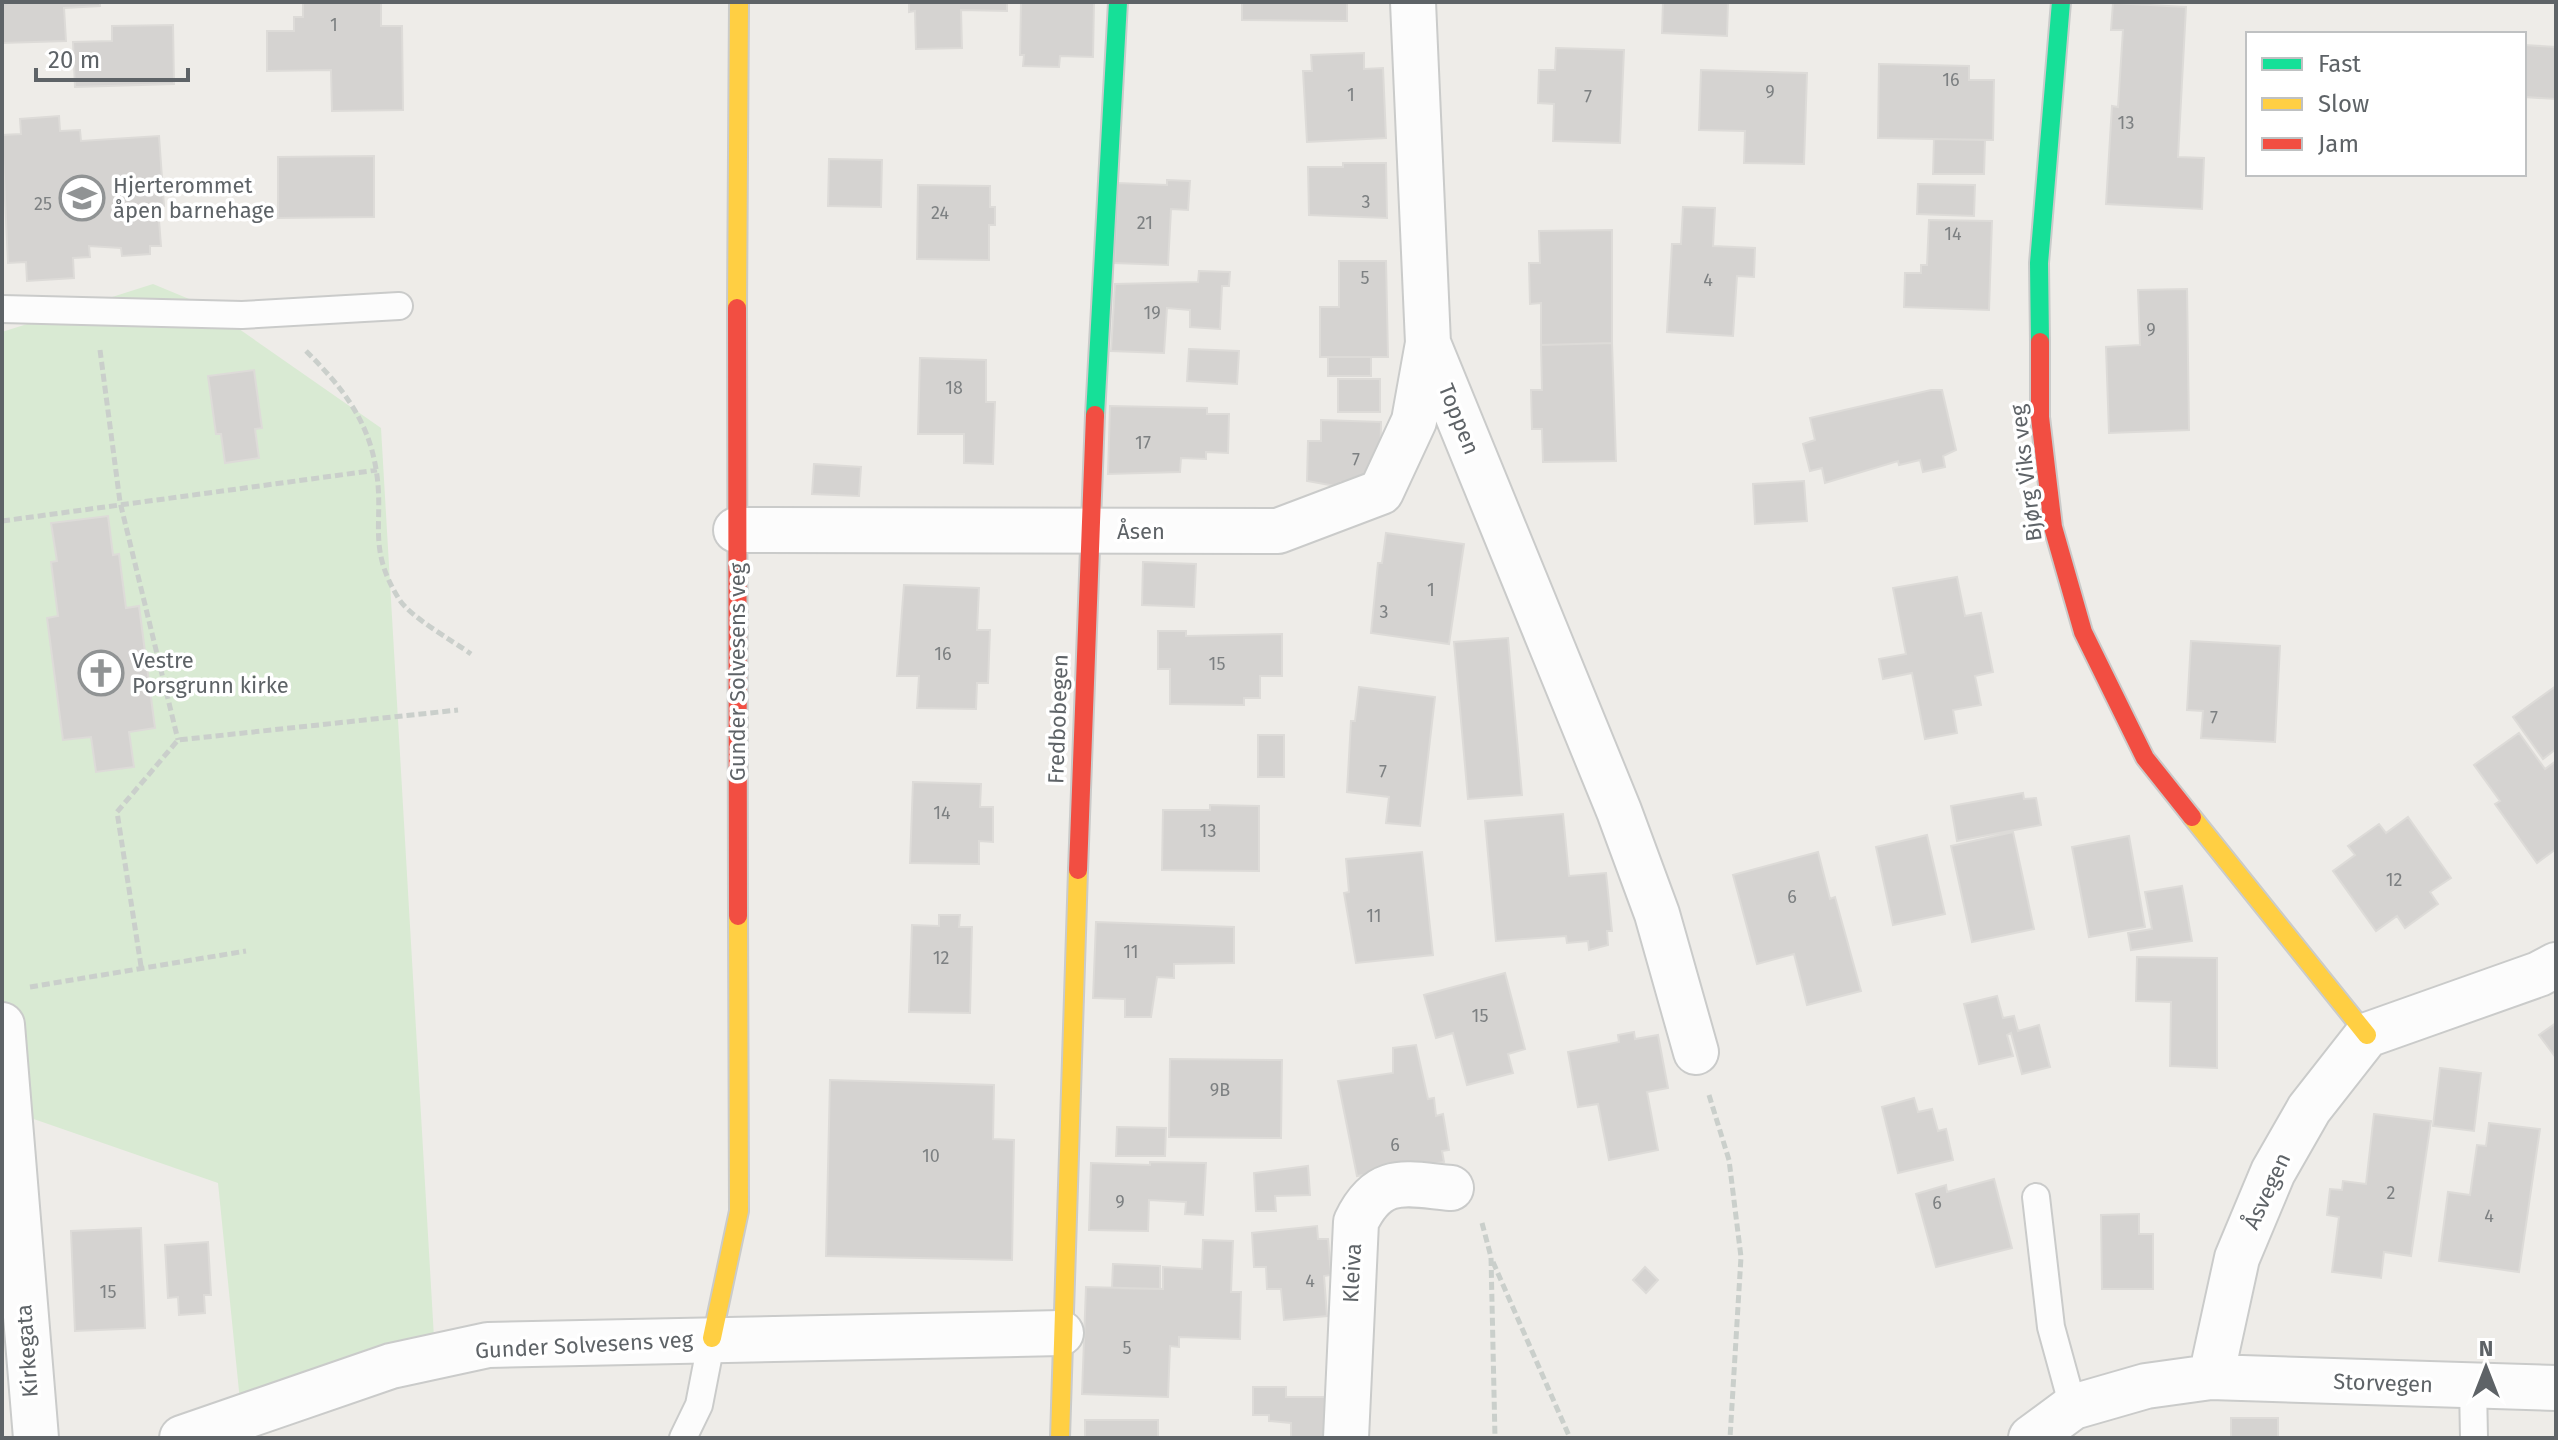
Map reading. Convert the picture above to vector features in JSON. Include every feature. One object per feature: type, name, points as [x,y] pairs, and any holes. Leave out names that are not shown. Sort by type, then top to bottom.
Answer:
[{"type":"street","name":"Gunder Solvesens veg","points":[[712,1338],[739,1211],[736,530],[739,2]]},
{"type":"street","name":"Fredbobegen","points":[[1060,1438],[1088,531],[1118,2]]},
{"type":"street","name":"Toppen","points":[[1413,2],[1428,343],[1619,811],[1657,914],[1696,1052]]},
{"type":"street","name":"Bjørg Viks veg","points":[[2061,2],[2039,263],[2040,417],[2053,527],[2078,617],[2145,758],[2367,1035]]},
{"type":"street","name":"Åsen","points":[[736,530],[1278,531],[1381,492],[1414,421],[1428,343]]},
{"type":"street","points":[[2367,1035],[2539,974],[2556,965]]},
{"type":"street","name":"Kirkegata","points":[[10,1007],[36,1438]]},
{"type":"street","name":"Åsvegen","points":[[2211,1377],[2237,1258],[2273,1172],[2309,1109],[2367,1035]]},
{"type":"street","name":"Kleiva","points":[[1346,1438],[1356,1222],[1367,1200],[1386,1187],[1411,1184],[1451,1188]]},
{"type":"street","name":"Gunder Solvesens veg","points":[[182,1438],[256,1425],[391,1366],[488,1345],[1061,1333]]},
{"type":"street","points":[[2031,1438],[2073,1407],[2146,1386],[2211,1377]]},
{"type":"street","name":"Storvegen","points":[[2211,1377],[2556,1388]]},
{"type":"lane","points":[[2,309],[242,315],[399,306]]},
{"type":"lane","points":[[2036,1197],[2051,1327],[2073,1407]]},
{"type":"lane","points":[[683,1438],[699,1405],[712,1338]]},
{"type":"lane","points":[[2473,1386],[2474,1438]]},
{"type":"path","points":[[96,313],[120,502],[178,740]]},
{"type":"path","points":[[242,315],[303,349],[343,388],[364,423],[377,470],[378,556],[400,602],[471,654]]},
{"type":"path","points":[[2,521],[120,502],[377,470]]},
{"type":"path","points":[[141,966],[117,812],[178,740],[458,710]]},
{"type":"path","points":[[10,1007],[141,966],[246,951]]},
{"type":"path","points":[[1696,1052],[1729,1160],[1741,1257],[1730,1438]]},
{"type":"path","points":[[1451,1188],[1466,1195],[1485,1228],[1491,1257],[1495,1438]]},
{"type":"path","points":[[1491,1257],[1570,1438]]},
{"type":"green space","points":[[153,284],[206,306],[381,428],[435,1355],[240,1401],[218,1183],[2,1108],[2,332]]},
{"type":"building","points":[[2,2],[100,2],[100,6],[64,8],[66,41],[2,43]]},
{"type":"building","points":[[303,2],[381,2],[381,26],[402,26],[403,110],[332,111],[331,70],[267,71],[267,31],[294,31],[294,17],[303,17]]},
{"type":"building","points":[[909,2],[1094,2],[1093,57],[1060,56],[1059,67],[1023,66],[1024,55],[1020,55],[1021,3],[1007,3],[1007,11],[961,10],[962,48],[916,49],[915,11],[909,12]]},
{"type":"building","points":[[1242,2],[1347,2],[1347,21],[1242,20]]},
{"type":"building","points":[[1663,2],[1728,2],[1727,36],[1662,33]]},
{"type":"building","points":[[2113,3],[2186,7],[2178,157],[2204,158],[2202,209],[2106,204],[2112,106],[2118,107],[2123,30],[2111,30]]},
{"type":"building","points":[[173,25],[174,84],[75,87],[73,42],[112,41],[112,26]]},
{"type":"building","points":[[2526,45],[2556,47],[2556,99],[2526,97]]},
{"type":"building","points":[[1556,48],[1624,50],[1620,143],[1553,141],[1554,104],[1538,103],[1539,70],[1555,70]]},
{"type":"building","points":[[1364,53],[1364,69],[1383,68],[1386,138],[1307,142],[1303,71],[1312,71],[1311,55]]},
{"type":"building","points":[[1879,64],[1969,66],[1969,80],[1994,80],[1993,140],[1878,138]]},
{"type":"building","points":[[1701,70],[1807,73],[1804,164],[1744,163],[1745,131],[1699,130]]},
{"type":"building","points":[[59,116],[60,131],[80,130],[81,141],[159,136],[164,206],[158,207],[161,246],[150,246],[150,254],[122,256],[121,248],[89,246],[90,257],[73,258],[74,278],[27,281],[26,262],[8,263],[2,135],[21,134],[20,119]]},
{"type":"building","points":[[1934,139],[1985,140],[1984,174],[1933,174]]},
{"type":"building","points":[[374,156],[374,217],[278,218],[278,157]]},
{"type":"building","points":[[829,159],[882,160],[881,207],[828,206]]},
{"type":"building","points":[[1343,163],[1386,163],[1387,218],[1309,215],[1308,167],[1343,167]]},
{"type":"building","points":[[1167,180],[1190,181],[1188,210],[1171,209],[1168,265],[1114,263],[1118,183],[1167,185]]},
{"type":"building","points":[[1918,184],[1975,185],[1974,216],[1917,214]]},
{"type":"building","points":[[918,185],[990,186],[990,207],[995,207],[995,225],[989,225],[989,260],[917,259]]},
{"type":"building","points":[[1683,207],[1715,208],[1713,246],[1755,248],[1754,277],[1737,276],[1733,336],[1667,332],[1672,244],[1681,244]]},
{"type":"building","points":[[1929,220],[1992,221],[1989,310],[1904,307],[1905,273],[1921,273],[1921,265],[1927,265]]},
{"type":"building","points":[[1612,230],[1612,343],[1541,345],[1541,303],[1530,304],[1529,263],[1540,263],[1539,231]]},
{"type":"building","points":[[1339,261],[1386,261],[1388,357],[1320,357],[1320,307],[1339,307]]},
{"type":"building","points":[[1199,271],[1230,272],[1229,286],[1222,286],[1220,329],[1190,327],[1190,310],[1167,308],[1164,353],[1111,351],[1115,284],[1198,282]]},
{"type":"building","points":[[2187,289],[2189,430],[2109,433],[2106,347],[2140,345],[2138,290]]},
{"type":"building","points":[[1612,343],[1616,461],[1543,462],[1542,429],[1532,429],[1531,390],[1542,390],[1541,345]]},
{"type":"building","points":[[1189,349],[1239,351],[1237,384],[1187,381]]},
{"type":"building","points":[[1328,357],[1371,357],[1371,376],[1328,376]]},
{"type":"building","points":[[920,358],[986,360],[986,402],[995,402],[993,464],[964,463],[964,434],[918,434]]},
{"type":"building","points":[[254,370],[262,428],[255,429],[259,458],[225,463],[221,434],[216,434],[208,376]]},
{"type":"building","points":[[1338,379],[1380,379],[1380,412],[1338,412]]},
{"type":"building","points":[[1942,390],[1956,450],[1943,456],[1945,467],[1923,472],[1920,460],[1899,465],[1898,461],[1825,483],[1822,468],[1810,471],[1803,444],[1815,440],[1810,418]]},
{"type":"building","points":[[1110,406],[1207,408],[1207,414],[1229,414],[1228,453],[1206,452],[1206,459],[1181,458],[1180,472],[1108,474]]},
{"type":"building","points":[[1321,420],[1381,422],[1380,483],[1341,482],[1341,487],[1307,481],[1308,441],[1321,441]]},
{"type":"building","points":[[814,464],[861,467],[859,496],[812,494]]},
{"type":"building","points":[[1804,481],[1807,521],[1755,524],[1753,484]]},
{"type":"building","name":"Vestre Porsgrunn kirke","points":[[108,516],[113,555],[119,554],[126,608],[139,606],[155,728],[129,732],[134,767],[96,772],[91,737],[63,740],[47,618],[58,616],[51,562],[57,561],[51,523]]},
{"type":"building","points":[[1386,533],[1464,544],[1449,644],[1371,633],[1378,563],[1382,563]]},
{"type":"building","points":[[1143,562],[1196,564],[1194,607],[1142,605]]},
{"type":"building","points":[[1957,577],[1965,616],[1981,613],[1993,672],[1975,676],[1981,705],[1953,710],[1957,733],[1925,739],[1912,673],[1883,679],[1879,659],[1906,654],[1893,588]]},
{"type":"building","points":[[904,585],[979,588],[977,630],[990,630],[988,683],[977,683],[976,709],[917,708],[919,676],[897,676]]},
{"type":"building","points":[[1158,631],[1186,631],[1186,636],[1282,634],[1282,676],[1260,676],[1260,698],[1244,698],[1244,705],[1170,704],[1170,669],[1158,669]]},
{"type":"building","points":[[1508,638],[1522,795],[1468,799],[1454,642]]},
{"type":"building","points":[[2191,641],[2280,646],[2275,742],[2201,738],[2203,711],[2187,710]]},
{"type":"building","points":[[2556,686],[2556,749],[2543,759],[2513,717]]},
{"type":"building","points":[[1359,687],[1435,697],[1420,826],[1386,823],[1389,797],[1347,792],[1351,721],[1355,721]]},
{"type":"building","points":[[2519,733],[2545,769],[2556,761],[2556,849],[2537,863],[2495,804],[2500,801],[2474,765]]},
{"type":"building","points":[[1258,735],[1284,735],[1284,777],[1258,777]]},
{"type":"building","points":[[913,782],[981,784],[980,807],[993,807],[993,842],[979,841],[979,864],[910,863]]},
{"type":"building","points":[[2023,793],[2024,799],[2036,798],[2041,825],[1957,841],[1951,806]]},
{"type":"building","points":[[1210,805],[1259,806],[1259,871],[1162,870],[1163,810],[1210,810]]},
{"type":"building","points":[[1563,814],[1569,876],[1606,873],[1612,931],[1607,931],[1608,945],[1589,950],[1588,941],[1567,943],[1566,936],[1496,941],[1485,821]]},
{"type":"building","points":[[2408,817],[2451,878],[2430,892],[2438,904],[2405,928],[2397,916],[2376,931],[2333,871],[2355,855],[2348,846],[2379,824],[2386,833]]},
{"type":"building","points":[[2013,832],[2034,929],[1972,942],[1951,846]]},
{"type":"building","points":[[1927,835],[1945,914],[1893,925],[1876,847]]},
{"type":"building","points":[[2129,836],[2145,927],[2089,937],[2072,847]]},
{"type":"building","points":[[1422,852],[1433,955],[1356,963],[1344,893],[1349,892],[1346,859]]},
{"type":"building","points":[[1818,852],[1830,899],[1835,897],[1861,991],[1807,1005],[1794,954],[1757,964],[1733,875]]},
{"type":"building","points":[[2182,886],[2192,941],[2131,950],[2128,933],[2152,929],[2145,892]]},
{"type":"building","points":[[939,915],[960,915],[959,927],[972,927],[970,1013],[909,1012],[912,925],[939,926]]},
{"type":"building","points":[[1096,922],[1234,927],[1234,963],[1174,964],[1174,978],[1157,977],[1151,1017],[1125,1017],[1125,999],[1093,998]]},
{"type":"building","points":[[2137,957],[2217,958],[2217,1068],[2170,1066],[2171,1002],[2136,1001]]},
{"type":"building","points":[[1505,973],[1525,1049],[1508,1054],[1513,1073],[1467,1085],[1453,1033],[1436,1038],[1424,995]]},
{"type":"building","points":[[1997,996],[2003,1018],[2014,1016],[2018,1031],[2039,1025],[2050,1067],[2022,1074],[2011,1033],[2007,1035],[2013,1056],[1979,1064],[1964,1004]]},
{"type":"building","points":[[2556,1023],[2556,1058],[2539,1035]]},
{"type":"building","points":[[1634,1032],[1635,1039],[1658,1035],[1668,1088],[1647,1092],[1658,1150],[1609,1160],[1598,1104],[1578,1107],[1568,1052],[1619,1042],[1618,1035]]},
{"type":"building","points":[[1416,1045],[1428,1099],[1434,1098],[1436,1116],[1443,1114],[1449,1150],[1442,1151],[1444,1162],[1357,1176],[1338,1081],[1393,1073],[1393,1048]]},
{"type":"building","points":[[1170,1059],[1282,1060],[1281,1138],[1169,1137]]},
{"type":"building","points":[[2440,1068],[2481,1073],[2474,1131],[2433,1126]]},
{"type":"building","points":[[830,1080],[994,1085],[993,1139],[1014,1140],[1012,1260],[826,1256]]},
{"type":"building","points":[[1914,1098],[1918,1112],[1932,1109],[1938,1131],[1946,1129],[1953,1160],[1898,1173],[1882,1107]]},
{"type":"building","points":[[2374,1114],[2431,1121],[2411,1256],[2384,1252],[2381,1278],[2332,1272],[2339,1217],[2327,1215],[2330,1189],[2342,1190],[2343,1181],[2366,1184]]},
{"type":"building","points":[[2489,1123],[2540,1129],[2519,1272],[2439,1261],[2448,1192],[2470,1195],[2477,1145],[2486,1146]]},
{"type":"building","points":[[1117,1127],[1166,1128],[1165,1156],[1116,1156]]},
{"type":"building","points":[[1150,1162],[1206,1163],[1203,1215],[1185,1214],[1186,1202],[1149,1200],[1148,1231],[1089,1230],[1091,1163],[1150,1165]]},
{"type":"building","points":[[1308,1166],[1310,1195],[1275,1196],[1276,1211],[1256,1211],[1254,1173]]},
{"type":"building","points":[[1994,1179],[2012,1248],[1936,1267],[1916,1194],[1946,1185],[1947,1192]]},
{"type":"building","points":[[2139,1214],[2139,1234],[2153,1234],[2153,1289],[2102,1289],[2101,1215]]},
{"type":"building","points":[[1317,1226],[1318,1239],[1328,1239],[1331,1275],[1324,1276],[1327,1316],[1284,1320],[1281,1289],[1267,1289],[1266,1267],[1254,1267],[1252,1233]]},
{"type":"building","points":[[141,1228],[145,1328],[75,1331],[71,1231]]},
{"type":"building","points":[[1203,1240],[1233,1241],[1231,1292],[1241,1292],[1240,1339],[1179,1337],[1179,1347],[1170,1346],[1168,1397],[1082,1394],[1086,1287],[1163,1289],[1163,1267],[1202,1269]]},
{"type":"building","points":[[208,1242],[211,1295],[204,1295],[205,1313],[179,1315],[178,1297],[168,1298],[165,1245]]},
{"type":"building","points":[[1113,1264],[1160,1266],[1160,1289],[1112,1288]]},
{"type":"building","points":[[1645,1267],[1658,1280],[1646,1293],[1633,1280]]},
{"type":"building","points":[[1253,1387],[1286,1387],[1286,1397],[1330,1397],[1330,1438],[1291,1438],[1291,1423],[1269,1421],[1269,1415],[1253,1415]]},
{"type":"building","points":[[2231,1418],[2278,1418],[2278,1438],[2231,1438]]},
{"type":"building","points":[[1085,1420],[1158,1420],[1158,1438],[1085,1438]]},
{"type":"traffic: fast","points":[[1095,415],[1118,2]]},
{"type":"traffic: fast","points":[[2040,342],[2039,263],[2061,2]]},
{"type":"traffic: slow","points":[[737,308],[739,2]]},
{"type":"traffic: slow","points":[[2192,817],[2367,1035]]},
{"type":"traffic: slow","points":[[1060,1438],[1078,870]]},
{"type":"traffic: slow","points":[[712,1338],[739,1211],[738,916]]},
{"type":"traffic: jam","points":[[737,308],[738,916]]},
{"type":"traffic: jam","points":[[2040,342],[2040,417],[2053,527],[2083,632],[2145,758],[2192,817]]},
{"type":"traffic: jam","points":[[1078,870],[1095,415]]},
{"type":"place","name":"Hjerterommet åpen barnehage","points":[[82,198]]},
{"type":"place","name":"Vestre Porsgrunn kirke","points":[[101,673]]}]
